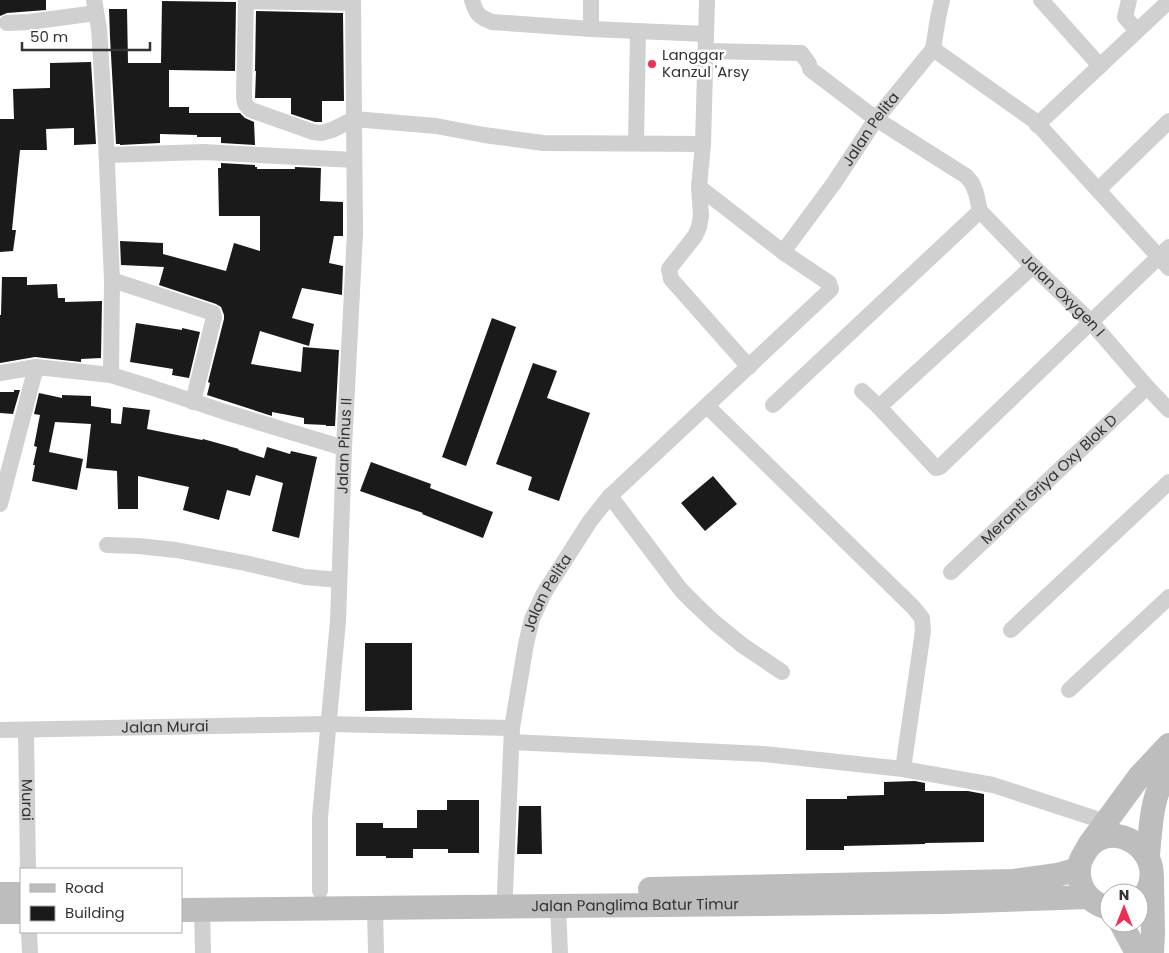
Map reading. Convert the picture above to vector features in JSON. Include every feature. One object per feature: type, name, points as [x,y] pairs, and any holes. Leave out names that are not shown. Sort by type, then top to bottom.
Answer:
[{"type":"main road","points":[[1099,905],[1088,897],[1082,889],[1079,879],[1082,860],[1097,833],[1139,777],[1169,745]]},
{"type":"main road","points":[[1152,953],[1152,871],[1148,855],[1153,808],[1157,791],[1169,770]]},
{"type":"main road","points":[[1082,860],[1094,842],[1105,837],[1118,836],[1130,839],[1140,845],[1148,855]]},
{"type":"main road","name":"Jalan Panglima Batur Timur","points":[[182,893],[504,893],[1014,880],[1057,875],[1082,860]]},
{"type":"main road","points":[[1149,887],[1152,879]]},
{"type":"main road","points":[[0,894],[20,894]]},
{"type":"main road","name":"Jalan Panglima Batur Timur","points":[[192,910],[944,902],[1088,897]]},
{"type":"main road","points":[[0,912],[20,912]]},
{"type":"main road","points":[[1126,933],[1137,953]]},
{"type":"street","points":[[353,2],[246,0],[245,106],[251,110],[313,132],[321,133],[332,130],[354,119],[436,126],[544,143],[702,144]]},
{"type":"street","points":[[472,0],[475,11],[481,17],[492,22],[638,31],[706,42],[801,53],[809,64],[810,69],[876,119]]},
{"type":"street","points":[[591,0],[591,29]]},
{"type":"street","points":[[708,0],[699,187],[700,227],[669,269],[671,279],[749,367]]},
{"type":"street","name":"Jalan Pelita","points":[[504,893],[512,735],[526,644],[532,619],[544,594],[590,521],[610,496],[827,294],[830,289],[829,283],[783,252],[834,183],[876,119],[933,49],[942,0]]},
{"type":"street","points":[[1041,0],[1100,66]]},
{"type":"street","points":[[1129,0],[1125,16],[1137,31]]},
{"type":"street","points":[[1037,124],[1169,1]]},
{"type":"street","name":"Jalan Pinus II","points":[[320,892],[320,817],[338,621],[344,448],[355,233],[353,2]]},
{"type":"street","points":[[7,23],[29,22],[95,7],[107,155],[112,280],[111,375]]},
{"type":"street","points":[[636,143],[638,31]]},
{"type":"street","points":[[862,391],[935,467],[938,467],[1091,322],[1166,257],[1098,190],[1037,124],[933,49]]},
{"type":"street","name":"Jalan Oxygen I","points":[[876,119],[966,176],[972,183],[980,211],[1032,266],[1091,322],[1169,410]]},
{"type":"street","points":[[1098,190],[1169,122]]},
{"type":"street","points":[[107,155],[204,152],[354,160]]},
{"type":"street","points":[[699,187],[783,252]]},
{"type":"street","points":[[773,405],[980,211]]},
{"type":"street","points":[[879,407],[1032,266]]},
{"type":"street","points":[[112,280],[213,314],[193,402]]},
{"type":"street","points":[[0,373],[36,367],[111,375],[344,448]]},
{"type":"street","points":[[0,504],[36,367]]},
{"type":"street","name":"Meranti Griya Oxy Blok D","points":[[951,572],[1147,387]]},
{"type":"street","points":[[707,406],[913,607],[922,618],[924,631],[903,769]]},
{"type":"street","points":[[1010,630],[1169,482]]},
{"type":"street","points":[[610,496],[681,590],[742,646],[782,672]]},
{"type":"street","points":[[107,545],[176,550],[305,577],[339,580]]},
{"type":"street","points":[[1069,690],[1169,597]]},
{"type":"street","name":"Jalan Murai","points":[[0,730],[329,724],[512,735],[764,754],[903,769],[993,785],[1106,822]]},
{"type":"street","name":"Murai","points":[[26,730],[28,868]]},
{"type":"street","points":[[558,906],[560,953]]},
{"type":"street","points":[[375,908],[376,953]]},
{"type":"street","points":[[192,910],[203,953]]},
{"type":"street","points":[[29,933],[30,953]]},
{"type":"building","points":[[0,0],[46,0],[46,10],[7,13],[0,16]]},
{"type":"building","points":[[162,1],[236,2],[235,71],[169,70],[169,107],[189,107],[189,113],[240,113],[245,118],[254,122],[255,145],[221,143],[221,137],[160,134],[160,143],[116,144],[109,9],[127,9],[128,63],[161,63]]},
{"type":"building","points":[[256,11],[343,13],[344,101],[322,101],[322,122],[315,122],[291,114],[291,98],[255,98]]},
{"type":"building","points":[[91,62],[96,144],[74,145],[74,128],[46,129],[47,150],[20,150],[12,230],[16,230],[13,251],[0,252],[0,119],[14,119],[13,89],[50,88],[50,63]]},
{"type":"building","points":[[221,163],[255,165],[257,169],[321,168],[320,201],[343,202],[343,236],[334,236],[329,263],[343,266],[342,295],[302,288],[292,318],[314,324],[309,346],[260,331],[251,364],[301,372],[303,347],[339,350],[335,426],[304,424],[304,418],[272,412],[272,416],[207,395],[210,383],[208,382],[224,319],[221,307],[159,285],[164,267],[121,265],[120,241],[163,243],[163,254],[226,271],[234,243],[260,251],[260,216],[219,216],[218,168],[221,168]]},
{"type":"building","points":[[2,277],[27,277],[27,285],[57,284],[58,298],[65,298],[65,302],[102,301],[101,358],[81,359],[81,362],[35,357],[0,363]]},
{"type":"building","points":[[492,318],[516,327],[466,466],[442,457]]},
{"type":"building","points":[[136,323],[200,332],[189,378],[172,375],[173,369],[130,362]]},
{"type":"building","points":[[533,363],[557,371],[547,398],[590,413],[559,501],[528,490],[532,477],[496,464]]},
{"type":"building","points":[[14,390],[20,390],[13,414],[0,413],[0,392],[14,392]]},
{"type":"building","points":[[39,393],[62,398],[62,395],[91,396],[91,406],[111,409],[111,423],[121,424],[123,407],[150,410],[147,429],[203,439],[264,458],[267,447],[290,454],[291,451],[317,457],[299,538],[272,531],[283,483],[256,475],[250,496],[227,490],[219,520],[183,510],[189,487],[138,476],[138,509],[118,509],[117,471],[86,468],[91,424],[55,422],[49,452],[83,459],[77,490],[32,481],[37,447],[34,446],[40,415],[34,414]]},
{"type":"building","points":[[371,462],[431,484],[430,488],[493,512],[483,538],[423,513],[360,491]]},
{"type":"building","points":[[713,476],[737,504],[705,531],[681,503]]},
{"type":"building","points":[[365,643],[412,643],[412,710],[365,711]]},
{"type":"building","points":[[915,781],[925,783],[925,791],[968,791],[984,794],[984,842],[844,846],[844,850],[806,850],[806,799],[847,799],[847,796],[884,795],[884,782]]},
{"type":"building","points":[[447,800],[479,800],[479,853],[448,853],[448,849],[413,849],[413,858],[356,856],[356,823],[383,823],[383,828],[417,828],[417,810],[447,810]]},
{"type":"building","points":[[519,806],[541,806],[542,854],[517,854]]},
{"type":"place","name":"Langgar Kanzul 'Arsy","points":[[652,64]]}]
